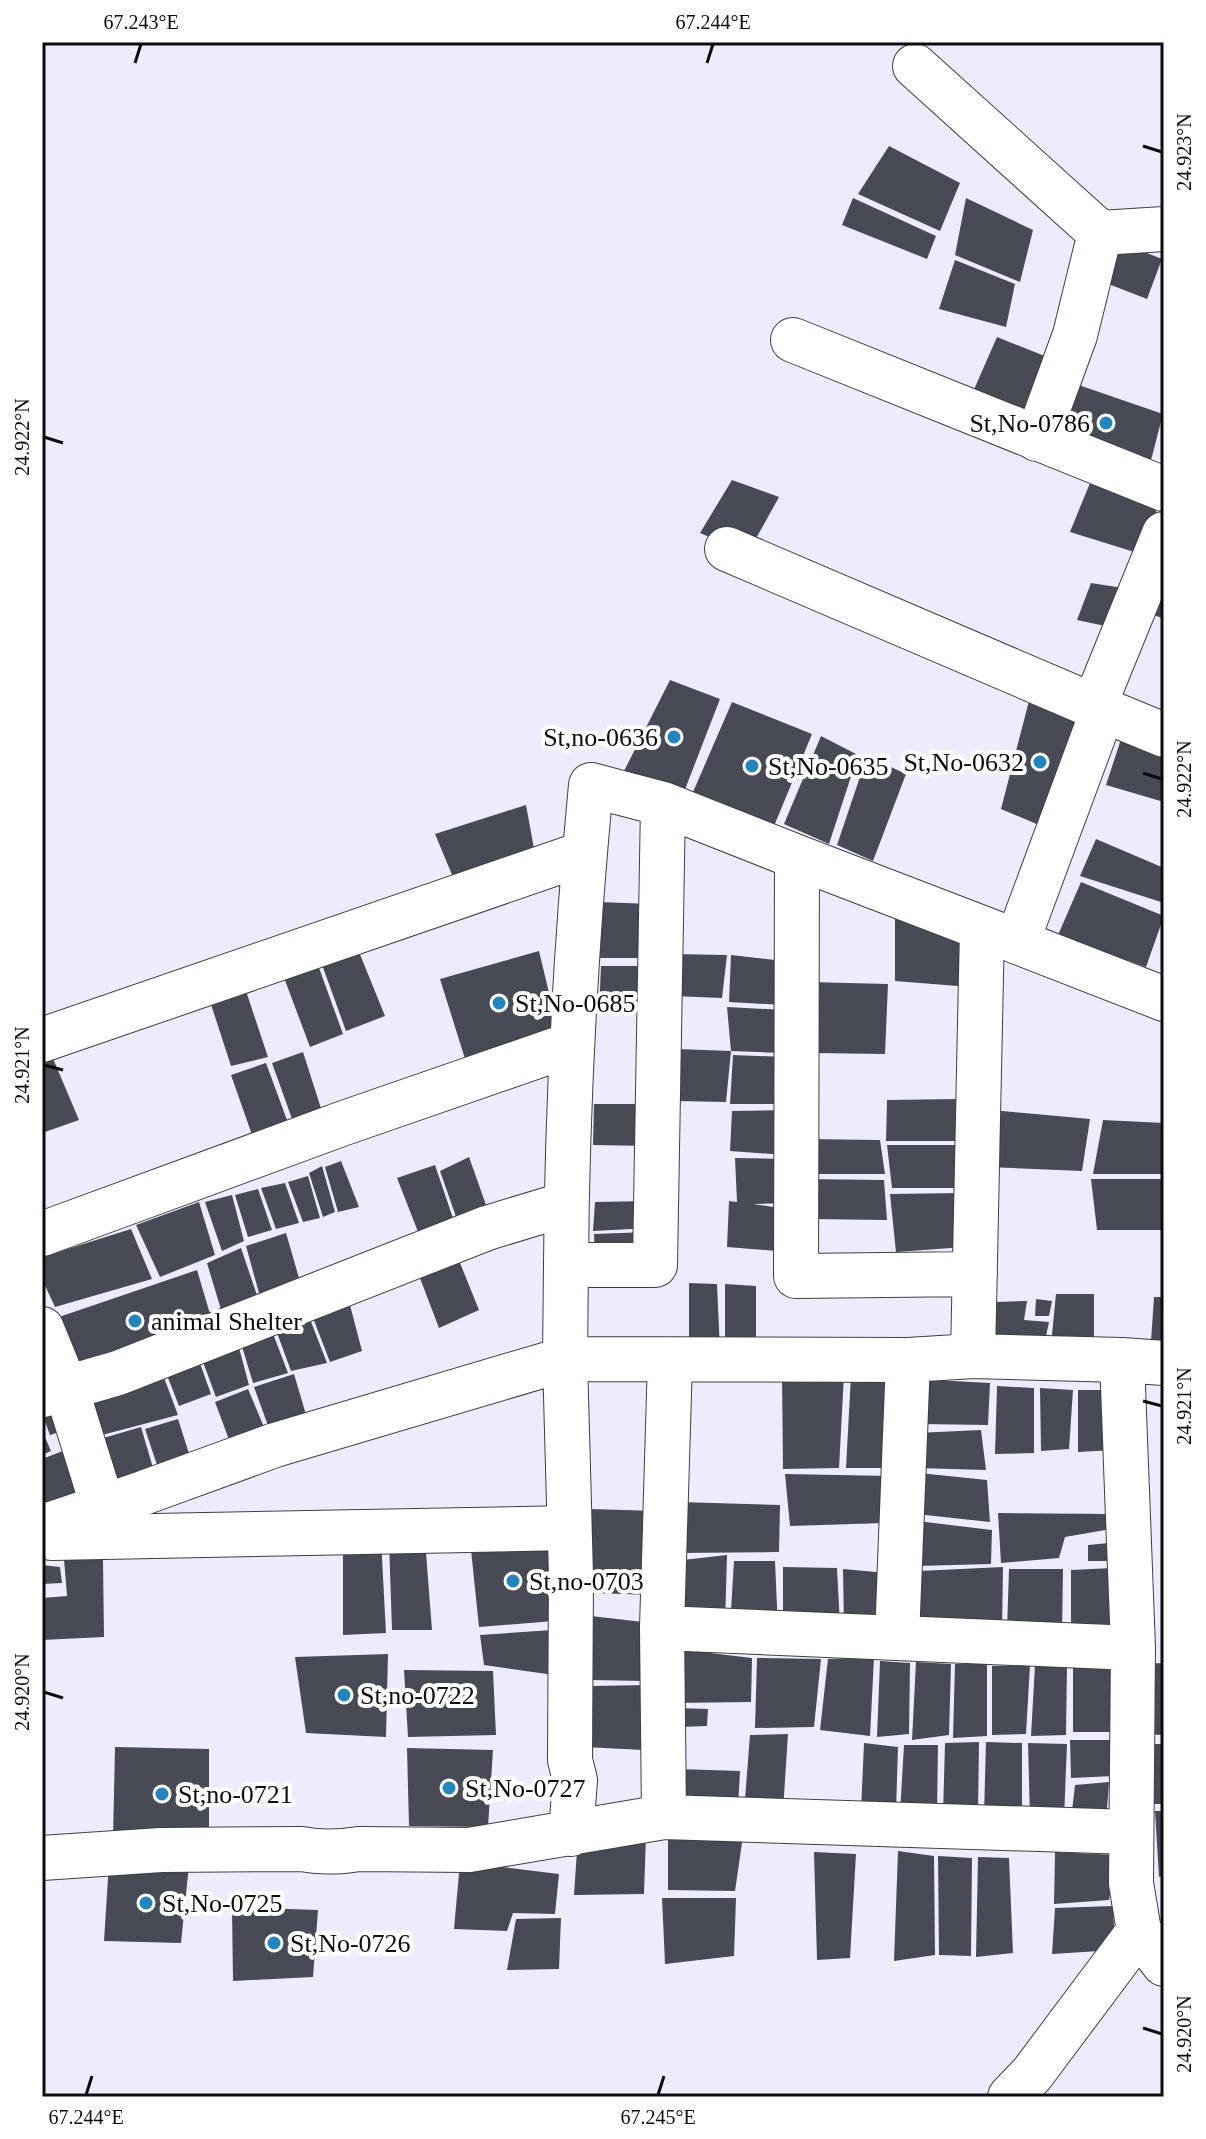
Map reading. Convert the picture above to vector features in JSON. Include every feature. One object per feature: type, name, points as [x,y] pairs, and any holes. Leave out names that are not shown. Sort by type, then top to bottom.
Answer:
[{"type":"street","points":[[915,66],[1100,233],[1164,229]]},
{"type":"street","points":[[1037,439],[1075,335],[1100,233]]},
{"type":"street","points":[[793,340],[1037,439],[1163,485]]},
{"type":"street","points":[[973,1356],[975,1274],[1000,935],[1099,708],[1164,534]]},
{"type":"street","points":[[727,549],[1164,735]]},
{"type":"street","points":[[571,1834],[575,1780],[570,1760],[566,1204],[572,1044],[591,785],[663,804],[1164,999]]},
{"type":"street","points":[[566,1265],[655,1265],[663,804]]},
{"type":"street","points":[[42,1040],[585,853]]},
{"type":"street","points":[[797,857],[796,1276],[975,1274]]},
{"type":"street","points":[[42,1234],[344,1123],[572,1044]]},
{"type":"street","points":[[54,1392],[118,1373],[487,1228],[566,1204]]},
{"type":"street","points":[[42,1329],[54,1392],[103,1507]]},
{"type":"street","points":[[42,1527],[275,1445],[565,1359],[908,1360],[973,1356],[1143,1361],[1130,1832],[1147,1882],[1152,1948],[1010,2097]]},
{"type":"street","points":[[664,1817],[662,1628],[670,1360]]},
{"type":"street","points":[[897,1638],[908,1360]]},
{"type":"street","points":[[42,1538],[569,1528]]},
{"type":"street","points":[[662,1628],[1133,1648]]},
{"type":"street","points":[[42,1858],[161,1850],[469,1850],[664,1817],[1130,1832]]},
{"type":"building","points":[[889,146],[960,183],[940,231],[858,194]]},
{"type":"building","points":[[853,198],[936,236],[927,259],[842,225]]},
{"type":"building","points":[[966,198],[1033,230],[1020,282],[955,255]]},
{"type":"building","points":[[1114,240],[1162,259],[1147,299],[1093,278]]},
{"type":"building","points":[[955,260],[1015,284],[1006,327],[939,309]]},
{"type":"building","points":[[997,337],[1057,361],[1034,418],[972,394]]},
{"type":"building","name":"St,No-0786","points":[[1067,381],[1163,414],[1149,468],[1048,431]]},
{"type":"building","points":[[1092,478],[1158,505],[1144,555],[1070,532]]},
{"type":"building","points":[[732,480],[779,497],[748,553],[700,533]]},
{"type":"building","points":[[1164,565],[1164,619],[1147,612]]},
{"type":"building","points":[[1091,583],[1123,588],[1105,626],[1077,620]]},
{"type":"building","name":"St,no-0636","points":[[670,680],[720,699],[684,792],[622,775]]},
{"type":"building","name":"St,No-0632","points":[[1030,697],[1081,716],[1046,828],[1001,809]]},
{"type":"building","name":"St,No-0635","points":[[732,702],[812,734],[774,826],[690,799]]},
{"type":"building","points":[[821,736],[858,755],[829,844],[784,824]]},
{"type":"building","points":[[1122,736],[1164,748],[1164,802],[1106,785]]},
{"type":"building","points":[[867,756],[906,774],[873,861],[837,845]]},
{"type":"building","points":[[526,805],[537,865],[458,889],[435,834]]},
{"type":"building","points":[[1096,839],[1164,868],[1164,903],[1080,876]]},
{"type":"building","points":[[1081,882],[1164,916],[1146,967],[1058,935]]},
{"type":"building","points":[[598,902],[652,904],[650,958],[597,958]]},
{"type":"building","points":[[895,918],[964,937],[970,987],[895,981]]},
{"type":"building","points":[[357,947],[385,1016],[346,1031],[321,962]]},
{"type":"building","name":"St,No-0685","points":[[539,951],[557,1026],[466,1062],[440,979]]},
{"type":"building","points":[[672,954],[727,955],[722,998],[673,996]]},
{"type":"building","points":[[731,955],[784,961],[784,1005],[729,1002]]},
{"type":"building","points":[[318,965],[343,1034],[310,1047],[283,975]]},
{"type":"building","points":[[601,966],[653,966],[654,1012],[599,1011]]},
{"type":"building","points":[[243,982],[268,1057],[231,1066],[207,992]]},
{"type":"building","points":[[809,982],[888,984],[885,1054],[811,1053]]},
{"type":"building","points":[[727,1007],[785,1010],[783,1053],[731,1051]]},
{"type":"building","points":[[46,1042],[79,1120],[42,1133],[42,1044]]},
{"type":"building","points":[[677,1049],[731,1051],[726,1102],[675,1101]]},
{"type":"building","points":[[303,1052],[325,1121],[296,1130],[272,1063]]},
{"type":"building","points":[[733,1055],[785,1057],[785,1104],[730,1104]]},
{"type":"building","points":[[266,1063],[291,1131],[257,1149],[231,1075]]},
{"type":"building","points":[[958,1099],[962,1141],[886,1141],[887,1100]]},
{"type":"building","points":[[594,1104],[648,1104],[649,1146],[593,1145]]},
{"type":"building","points":[[785,1110],[784,1155],[730,1151],[732,1111]]},
{"type":"building","points":[[992,1110],[1090,1119],[1082,1171],[989,1167]]},
{"type":"building","points":[[1103,1120],[1164,1123],[1164,1174],[1093,1174]]},
{"type":"building","points":[[807,1139],[880,1140],[885,1174],[804,1174]]},
{"type":"building","points":[[887,1145],[962,1145],[962,1188],[892,1188]]},
{"type":"building","points":[[469,1157],[491,1219],[461,1231],[440,1171]]},
{"type":"building","points":[[735,1158],[785,1159],[788,1203],[753,1204],[786,1209],[788,1252],[727,1247],[729,1201],[737,1202]]},
{"type":"building","points":[[341,1161],[359,1207],[338,1212],[325,1167]]},
{"type":"building","points":[[435,1165],[458,1233],[424,1247],[397,1178]]},
{"type":"building","points":[[322,1166],[335,1212],[323,1217],[309,1173]]},
{"type":"building","points":[[308,1176],[320,1218],[303,1222],[288,1182]]},
{"type":"building","points":[[802,1179],[884,1180],[887,1220],[809,1219]]},
{"type":"building","points":[[1091,1179],[1164,1179],[1164,1230],[1097,1230]]},
{"type":"building","points":[[285,1183],[299,1223],[276,1229],[261,1188]]},
{"type":"building","points":[[258,1189],[272,1230],[248,1237],[235,1195]]},
{"type":"building","points":[[962,1193],[965,1247],[896,1252],[890,1194]]},
{"type":"building","points":[[232,1195],[244,1241],[222,1251],[205,1202]]},
{"type":"building","points":[[650,1201],[650,1228],[593,1231],[595,1202]]},
{"type":"building","points":[[199,1202],[215,1255],[160,1277],[136,1225]]},
{"type":"building","points":[[131,1229],[152,1279],[55,1307],[42,1279],[42,1257]]},
{"type":"building","points":[[648,1232],[649,1257],[595,1260],[594,1234]]},
{"type":"building","points":[[286,1233],[303,1292],[264,1311],[246,1246]]},
{"type":"building","points":[[241,1248],[262,1310],[225,1323],[207,1263]]},
{"type":"building","points":[[454,1248],[479,1310],[439,1328],[415,1265]]},
{"type":"building","name":"animal Shelter","points":[[197,1270],[213,1324],[78,1377],[56,1318]]},
{"type":"building","points":[[689,1283],[717,1284],[720,1351],[689,1350]]},
{"type":"building","points":[[725,1284],[756,1286],[756,1353],[725,1351]]},
{"type":"building","points":[[1056,1294],[1094,1294],[1094,1345],[1051,1345]]},
{"type":"building","points":[[1154,1297],[1164,1297],[1164,1342],[1151,1341]]},
{"type":"building","points":[[1036,1299],[1052,1301],[1049,1316],[1035,1316]]},
{"type":"building","points":[[1027,1301],[1024,1320],[1049,1322],[1044,1346],[995,1345],[994,1302]]},
{"type":"building","points":[[350,1305],[362,1351],[330,1362],[313,1318]]},
{"type":"building","points":[[310,1319],[327,1363],[291,1371],[276,1330]]},
{"type":"building","points":[[272,1331],[288,1373],[253,1383],[241,1343]]},
{"type":"building","points":[[238,1344],[249,1385],[216,1397],[200,1354]]},
{"type":"building","points":[[197,1355],[211,1394],[179,1406],[163,1365]]},
{"type":"building","points":[[160,1367],[178,1415],[102,1435],[88,1393]]},
{"type":"building","points":[[294,1374],[307,1418],[270,1431],[254,1387]]},
{"type":"building","points":[[844,1375],[839,1468],[783,1469],[782,1376]]},
{"type":"building","points":[[851,1375],[900,1378],[888,1468],[846,1468]]},
{"type":"building","points":[[915,1379],[990,1383],[988,1425],[920,1424]]},
{"type":"building","points":[[997,1386],[1034,1388],[1034,1453],[995,1454]]},
{"type":"building","points":[[1040,1388],[1073,1390],[1069,1449],[1041,1451]]},
{"type":"building","points":[[248,1389],[266,1432],[231,1445],[215,1402]]},
{"type":"building","points":[[1078,1390],[1116,1390],[1115,1450],[1078,1452]]},
{"type":"building","points":[[54,1403],[66,1430],[50,1435],[42,1414]]},
{"type":"building","points":[[178,1419],[192,1463],[160,1474],[145,1429]]},
{"type":"building","points":[[141,1427],[156,1478],[119,1491],[100,1439]]},
{"type":"building","points":[[42,1430],[51,1451],[42,1455]]},
{"type":"building","points":[[981,1430],[986,1470],[917,1468],[916,1433]]},
{"type":"building","points":[[68,1449],[90,1503],[42,1521],[42,1459]]},
{"type":"building","points":[[919,1473],[987,1480],[990,1522],[916,1514]]},
{"type":"building","points":[[785,1474],[890,1476],[885,1523],[790,1526]]},
{"type":"building","points":[[679,1502],[780,1505],[779,1552],[676,1553]]},
{"type":"building","points":[[591,1509],[657,1511],[655,1595],[591,1593]]},
{"type":"building","points":[[998,1513],[1113,1514],[1111,1529],[1065,1537],[1059,1558],[1001,1563]]},
{"type":"building","points":[[917,1521],[992,1530],[991,1564],[917,1566]]},
{"type":"building","name":"St,no-0703","points":[[550,1531],[554,1621],[479,1627],[470,1540]]},
{"type":"building","points":[[381,1539],[386,1633],[343,1635],[343,1541]]},
{"type":"building","points":[[425,1540],[432,1630],[392,1630],[389,1541]]},
{"type":"building","points":[[1109,1543],[1110,1561],[1088,1561],[1088,1545]]},
{"type":"building","points":[[727,1555],[725,1625],[677,1622],[674,1561]]},
{"type":"building","points":[[64,1559],[103,1560],[104,1637],[42,1640],[42,1598],[67,1596]]},
{"type":"building","points":[[734,1561],[775,1561],[778,1629],[730,1626]]},
{"type":"building","points":[[42,1565],[60,1567],[62,1583],[42,1584]]},
{"type":"building","points":[[783,1567],[837,1568],[840,1626],[783,1624]]},
{"type":"building","points":[[1003,1567],[1002,1632],[917,1628],[919,1571]]},
{"type":"building","points":[[1112,1568],[1112,1633],[1071,1632],[1071,1570]]},
{"type":"building","points":[[843,1569],[887,1573],[886,1627],[844,1629]]},
{"type":"building","points":[[1009,1569],[1063,1569],[1062,1633],[1007,1630]]},
{"type":"building","points":[[591,1616],[643,1622],[644,1681],[590,1680]]},
{"type":"building","points":[[552,1630],[554,1675],[484,1665],[480,1635]]},
{"type":"building","points":[[668,1648],[752,1658],[751,1702],[670,1703]]},
{"type":"building","name":"St,no-0722","points":[[388,1654],[386,1737],[306,1733],[295,1657]]},
{"type":"building","points":[[757,1658],[821,1659],[814,1727],[755,1728]]},
{"type":"building","points":[[874,1658],[870,1736],[820,1730],[828,1659]]},
{"type":"building","points":[[880,1661],[910,1663],[909,1734],[877,1737]]},
{"type":"building","points":[[916,1662],[951,1664],[949,1735],[912,1740]]},
{"type":"building","points":[[1164,1663],[1164,1735],[1141,1734],[1139,1664]]},
{"type":"building","points":[[955,1664],[987,1664],[987,1736],[953,1738]]},
{"type":"building","points":[[1030,1665],[1026,1734],[992,1735],[992,1666]]},
{"type":"building","points":[[1035,1665],[1067,1665],[1066,1735],[1031,1736]]},
{"type":"building","points":[[1073,1666],[1113,1667],[1112,1732],[1073,1732]]},
{"type":"building","points":[[404,1670],[493,1671],[496,1735],[408,1737]]},
{"type":"building","points":[[650,1685],[643,1750],[585,1747],[593,1686]]},
{"type":"building","points":[[677,1708],[708,1709],[707,1726],[679,1727]]},
{"type":"building","points":[[788,1734],[783,1811],[744,1812],[750,1735]]},
{"type":"building","points":[[1070,1740],[1113,1740],[1115,1776],[1071,1778]]},
{"type":"building","points":[[979,1742],[978,1814],[943,1815],[945,1743]]},
{"type":"building","points":[[986,1742],[1022,1743],[1022,1819],[984,1816]]},
{"type":"building","points":[[864,1743],[898,1747],[896,1811],[861,1811]]},
{"type":"building","points":[[1028,1743],[1067,1744],[1064,1819],[1030,1818]]},
{"type":"building","points":[[1141,1744],[1164,1744],[1164,1804],[1147,1804]]},
{"type":"building","points":[[904,1745],[938,1745],[937,1813],[900,1813]]},
{"type":"building","name":"St,no-0721","points":[[115,1747],[209,1749],[209,1845],[113,1839]]},
{"type":"building","name":"St,No-0727","points":[[407,1748],[493,1750],[488,1827],[409,1826]]},
{"type":"building","points":[[679,1769],[740,1771],[738,1808],[673,1810]]},
{"type":"building","points":[[1109,1782],[1106,1822],[1071,1820],[1075,1785]]},
{"type":"building","points":[[1155,1811],[1164,1811],[1164,1876],[1159,1877]]},
{"type":"building","points":[[668,1833],[743,1836],[735,1891],[668,1890]]},
{"type":"building","points":[[646,1835],[644,1894],[574,1895],[578,1836]]},
{"type":"building","points":[[898,1851],[934,1856],[935,1955],[894,1961]]},
{"type":"building","points":[[814,1852],[856,1854],[850,1958],[817,1960]]},
{"type":"building","points":[[1055,1852],[1116,1855],[1109,1900],[1054,1904]]},
{"type":"building","points":[[938,1856],[972,1858],[971,1956],[939,1955]]},
{"type":"building","points":[[978,1857],[1009,1858],[1013,1953],[976,1957]]},
{"type":"building","points":[[460,1862],[559,1874],[555,1914],[513,1913],[507,1931],[454,1929]]},
{"type":"building","name":"St,No-0725","points":[[109,1863],[189,1865],[181,1943],[104,1941]]},
{"type":"building","points":[[662,1898],[736,1898],[734,1956],[665,1964]]},
{"type":"building","points":[[1113,1906],[1115,1950],[1052,1954],[1055,1908]]},
{"type":"building","name":"St,No-0726","points":[[232,1907],[318,1910],[313,1977],[233,1981]]},
{"type":"building","points":[[561,1918],[559,1969],[507,1970],[516,1919]]},
{"type":"place","name":"St,No-0786","points":[[1106,423]]},
{"type":"place","name":"St,no-0636","points":[[674,737]]},
{"type":"place","name":"St,No-0632","points":[[1040,762]]},
{"type":"place","name":"St,No-0635","points":[[752,766]]},
{"type":"place","name":"St,No-0685","points":[[499,1003]]},
{"type":"place","name":"animal Shelter","points":[[135,1321]]},
{"type":"place","name":"St,no-0703","points":[[513,1581]]},
{"type":"place","name":"St,no-0722","points":[[344,1695]]},
{"type":"place","name":"St,No-0727","points":[[449,1788]]},
{"type":"place","name":"St,no-0721","points":[[162,1794]]},
{"type":"place","name":"St,No-0725","points":[[146,1903]]},
{"type":"place","name":"St,No-0726","points":[[274,1943]]}]
